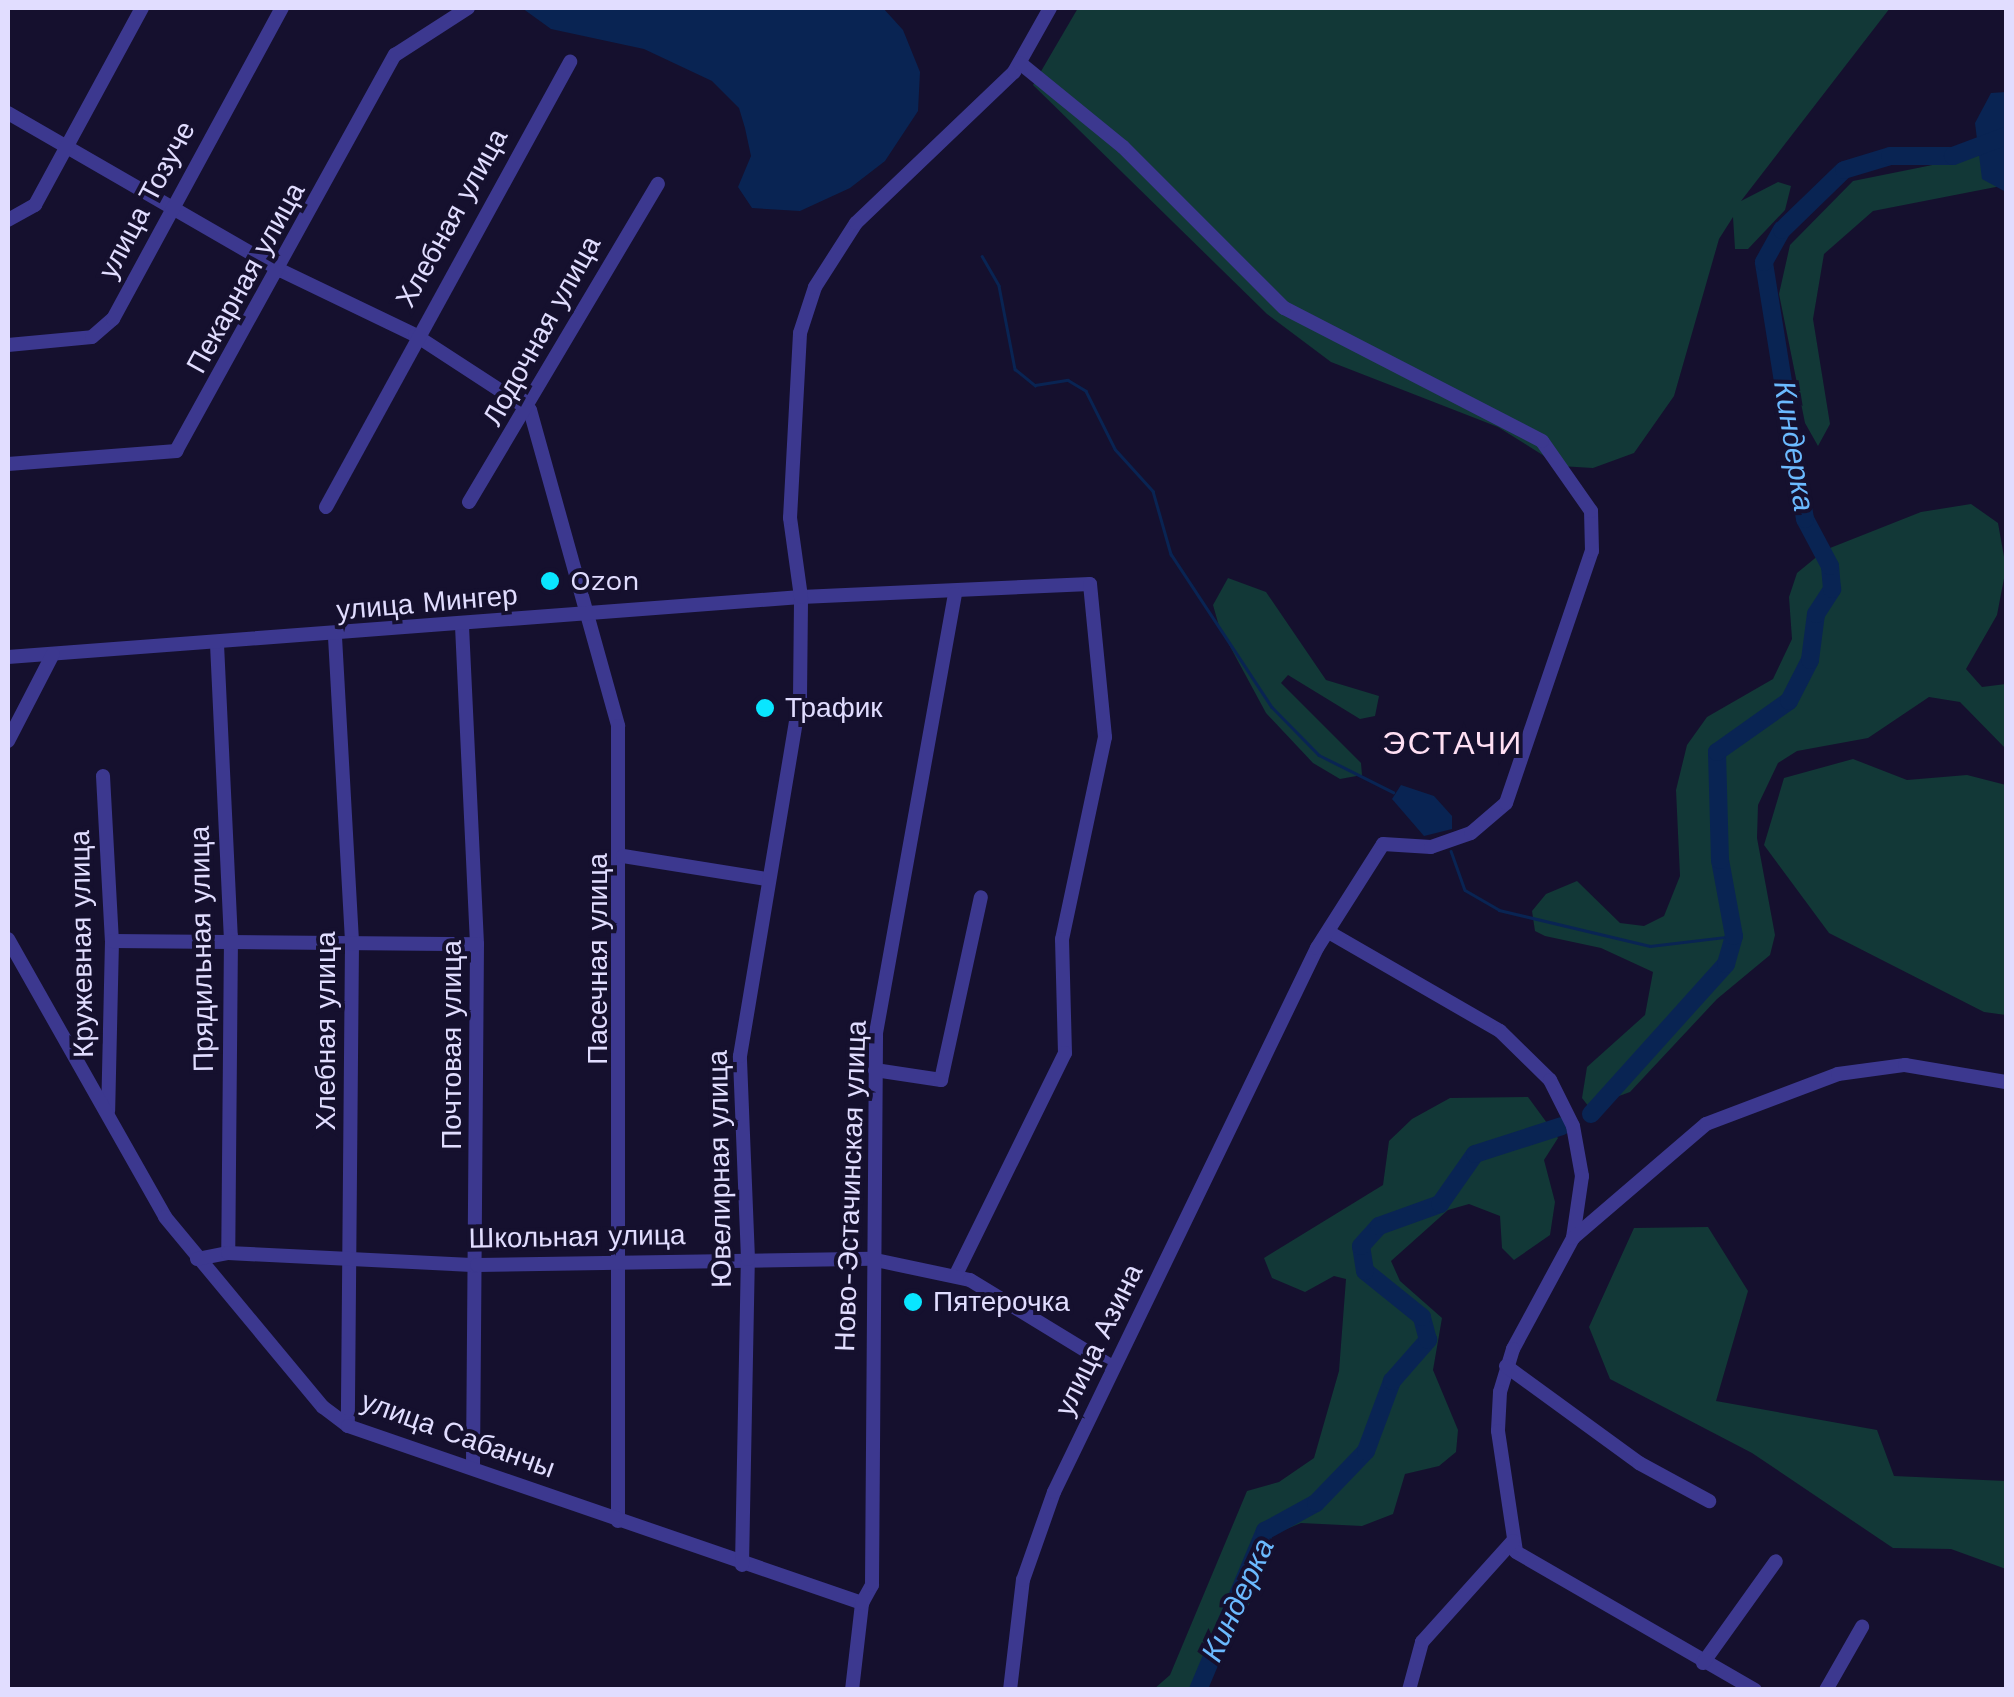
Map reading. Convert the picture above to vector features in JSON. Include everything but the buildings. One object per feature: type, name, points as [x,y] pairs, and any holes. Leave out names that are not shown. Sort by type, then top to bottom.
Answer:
[{"type":"street","points":[[8,220],[35,205],[142,8]]},
{"type":"street","name":"улица Тозуче","points":[[8,345],[77,340],[104,329],[282,8]]},
{"type":"street","name":"Пекарная улица","points":[[8,464],[176,451],[282,270],[395,55],[468,8]]},
{"type":"street","name":"Ювелирная улица","points":[[742,1565],[748,1259],[740,1056],[766,879],[800,697],[801,598],[790,518],[793,396],[815,288],[856,223],[1020,63],[1050,8]]},
{"type":"street","name":"Хлебная улица","points":[[326,507],[415,334],[570,62]]},
{"type":"street","name":"улица Азина","points":[[1010,1690],[1029,1553],[1111,1366],[1317,948],[1332,934],[1383,844],[1431,847],[1471,832],[1506,803],[1587,568],[1591,511],[1542,440],[1284,308],[1123,147],[1020,63]]},
{"type":"street","points":[[8,114],[282,270],[415,334],[530,410]]},
{"type":"street","name":"Лодочная улица","points":[[470,502],[530,410],[658,184]]},
{"type":"street","name":"Пасечная улица","points":[[530,410],[566,518],[584,614],[618,726],[623,856],[624,1262],[618,1521]]},
{"type":"street","name":"улица Мингер","points":[[8,657],[335,636],[801,598],[955,594],[1090,584],[1105,737],[1062,939],[1064,1053],[956,1274]]},
{"type":"street","name":"Ново-Эстачинская улица","points":[[862,1603],[872,1584],[870,1259],[875,1070],[955,594]]},
{"type":"street","name":"Почтовая улица","points":[[462,626],[477,944],[478,1265],[472,1464]]},
{"type":"street","name":"Хлебная улица","points":[[335,636],[352,943],[348,1426]]},
{"type":"street","name":"Прядильная улица","points":[[217,644],[231,936],[228,1252]]},
{"type":"street","points":[[8,741],[53,654]]},
{"type":"street","name":"Кружевная улица","points":[[103,776],[112,941],[108,1112]]},
{"type":"street","points":[[623,856],[766,879]]},
{"type":"street","points":[[875,1070],[941,1080],[981,898]]},
{"type":"street","points":[[1332,934],[1500,1031],[1535,1061],[1565,1106],[1579,1148],[1573,1238]]},
{"type":"street","points":[[112,941],[231,936],[352,943],[477,944]]},
{"type":"street","name":"улица Сабанчы","points":[[8,939],[197,1259],[323,1407],[348,1426],[472,1464],[618,1521],[862,1603]]},
{"type":"street","points":[[1755,1690],[1525,1560],[1513,1542],[1498,1431],[1506,1366],[1573,1238],[1706,1124],[1807,1085],[1905,1066],[2006,1082]]},
{"type":"street","name":"Школьная улица","points":[[197,1259],[228,1252],[478,1265],[870,1259],[956,1274]]},
{"type":"street","points":[[956,1274],[1111,1366]]},
{"type":"street","points":[[1506,1366],[1639,1463],[1709,1502]]},
{"type":"street","points":[[1409,1690],[1422,1642],[1513,1542]]},
{"type":"street","points":[[1703,1664],[1776,1561]]},
{"type":"street","points":[[852,1690],[862,1603]]},
{"type":"street","points":[[1826,1690],[1862,1626]]},
{"type":"green space","points":[[1078,8],[1890,8],[1741,201],[1778,182],[1791,186],[1785,210],[1748,249],[1735,249],[1733,217],[1719,239],[1674,396],[1634,453],[1593,468],[1560,466],[1498,427],[1331,362],[1267,314],[1033,85]]},
{"type":"green space","points":[[1992,153],[2006,185],[1873,211],[1824,254],[1813,319],[1830,424],[1818,446],[1805,423],[1779,294],[1790,245],[1853,181]]},
{"type":"green space","points":[[1971,504],[1998,523],[2006,568],[1997,615],[1966,669],[1982,687],[2006,684],[2006,749],[1960,702],[1929,697],[1868,738],[1797,751],[1778,763],[1758,805],[1757,838],[1775,935],[1770,955],[1717,999],[1630,1092],[1589,1107],[1582,1098],[1587,1067],[1645,1015],[1653,972],[1601,948],[1535,931],[1532,911],[1546,894],[1577,881],[1620,923],[1644,926],[1664,916],[1680,876],[1676,790],[1687,745],[1707,717],[1773,679],[1792,639],[1789,597],[1797,573],[1825,550],[1921,512]]},
{"type":"green space","points":[[1228,578],[1266,592],[1326,680],[1379,696],[1375,716],[1360,719],[1288,675],[1281,683],[1361,763],[1362,775],[1340,779],[1313,763],[1266,713],[1219,626],[1213,605]]},
{"type":"green space","points":[[1853,759],[1907,780],[1967,775],[2006,785],[2006,1015],[1984,1012],[1829,933],[1764,845],[1784,778]]},
{"type":"green space","points":[[1528,1097],[1558,1138],[1544,1160],[1555,1202],[1550,1235],[1514,1260],[1502,1248],[1500,1216],[1469,1204],[1448,1210],[1391,1261],[1400,1281],[1442,1318],[1433,1370],[1458,1430],[1456,1452],[1439,1466],[1405,1474],[1393,1514],[1362,1526],[1301,1523],[1270,1536],[1255,1593],[1204,1689],[1154,1689],[1170,1675],[1247,1491],[1279,1482],[1314,1458],[1339,1371],[1346,1279],[1334,1276],[1305,1292],[1272,1278],[1264,1258],[1383,1185],[1389,1141],[1412,1119],[1450,1098]]},
{"type":"green space","points":[[1708,1227],[1748,1291],[1716,1401],[1877,1430],[1894,1476],[2006,1481],[2006,1569],[1951,1549],[1893,1548],[1752,1453],[1610,1379],[1589,1327],[1634,1228]]},
{"type":"water","points":[[522,8],[883,8],[903,30],[920,72],[918,111],[885,161],[850,188],[800,211],[752,208],[738,187],[751,156],[739,108],[712,81],[644,49],[551,29]]},
{"type":"water","points":[[2006,92],[2006,192],[1982,179],[1975,123],[1991,93]]},
{"type":"water","points":[[1401,785],[1434,796],[1452,816],[1452,829],[1424,836],[1392,799]]},
{"type":"waterway","name":"Киндерка","points":[[1591,1114],[1726,964],[1734,936],[1720,860],[1717,752],[1789,701],[1810,660],[1816,614],[1832,589],[1830,566],[1805,519],[1764,262],[1782,230],[1844,170],[1890,156],[1953,156],[2006,136]]},
{"type":"waterway","points":[[982,256],[999,286],[1015,369],[1035,385],[1068,380],[1086,391],[1115,449],[1153,491],[1171,554],[1272,707],[1319,755],[1393,792]]},
{"type":"waterway","points":[[1451,851],[1465,890],[1499,910],[1650,946],[1734,936]]},
{"type":"waterway","name":"Киндерка","points":[[1198,1690],[1265,1531],[1316,1503],[1366,1451],[1392,1381],[1428,1340],[1422,1317],[1365,1271],[1361,1246],[1379,1226],[1440,1204],[1475,1154],[1562,1126]]},
{"type":"place","name":"Ozon","points":[[550,581]]},
{"type":"place","name":"Трафик","points":[[765,708]]},
{"type":"place","name":"Пятерочка","points":[[913,1302]]},
{"type":"district","name":"ЭСТАЧИ","points":[[1453,743]]}]
